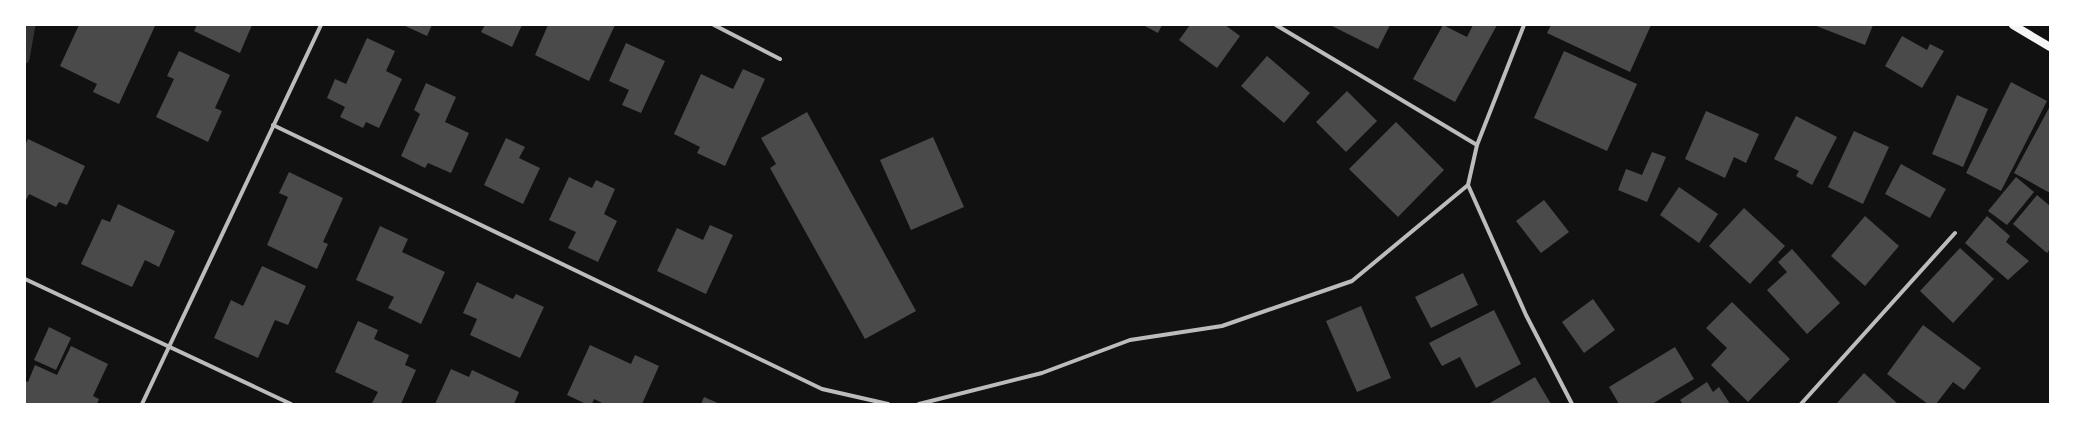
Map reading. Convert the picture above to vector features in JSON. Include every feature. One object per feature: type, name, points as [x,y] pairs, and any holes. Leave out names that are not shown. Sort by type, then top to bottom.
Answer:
[{"type":"main road","points":[[2013,25],[2050,46]]},
{"type":"street","points":[[142,404],[321,25]]},
{"type":"street","points":[[714,25],[780,59]]},
{"type":"street","points":[[1276,25],[1477,145]]},
{"type":"street","points":[[1524,25],[1477,145],[1468,185],[1526,315],[1572,404]]},
{"type":"street","points":[[274,125],[822,389],[888,404]]},
{"type":"street","points":[[919,404],[1042,373],[1130,340],[1222,326],[1352,280],[1468,185]]},
{"type":"street","points":[[1801,404],[1955,233]]},
{"type":"street","points":[[25,279],[291,404]]},
{"type":"building","points":[[79,25],[155,26],[119,104],[93,92],[97,84],[60,66]]},
{"type":"building","points":[[197,25],[252,25],[240,53],[194,31]]},
{"type":"building","points":[[403,25],[432,25],[427,36]]},
{"type":"building","points":[[485,25],[522,25],[512,47],[481,32]]},
{"type":"building","points":[[548,25],[615,25],[589,81],[535,55]]},
{"type":"building","points":[[1143,25],[1162,25],[1158,33]]},
{"type":"building","points":[[1190,25],[1225,25],[1240,36],[1217,68],[1179,40]]},
{"type":"building","points":[[1330,25],[1390,25],[1378,49]]},
{"type":"building","points":[[1443,25],[1467,37],[1473,25],[1497,25],[1455,102],[1413,79]]},
{"type":"building","points":[[1551,25],[1651,25],[1630,72],[1547,33]]},
{"type":"building","points":[[1814,25],[1873,25],[1865,45]]},
{"type":"building","points":[[1902,36],[1927,50],[1930,44],[1944,51],[1922,88],[1885,66]]},
{"type":"building","points":[[367,38],[395,51],[386,71],[402,79],[379,128],[366,122],[363,128],[340,117],[345,107],[327,98],[335,79],[346,84]]},
{"type":"building","points":[[626,43],[665,61],[641,113],[622,105],[629,90],[609,81]]},
{"type":"building","points":[[179,51],[230,75],[215,108],[222,111],[208,142],[156,117],[174,79],[167,76]]},
{"type":"building","points":[[1564,51],[1637,84],[1607,151],[1534,118]]},
{"type":"building","points":[[1267,56],[1310,93],[1284,123],[1241,86]]},
{"type":"building","points":[[743,69],[765,79],[725,166],[697,153],[700,147],[674,134],[701,74],[733,89]]},
{"type":"building","points":[[2011,82],[2047,101],[2001,191],[1966,173]]},
{"type":"building","points":[[426,83],[456,97],[445,122],[469,133],[451,173],[428,163],[425,168],[401,156],[420,114],[414,110]]},
{"type":"building","points":[[1347,91],[1377,121],[1346,152],[1316,122]]},
{"type":"building","points":[[1957,95],[1988,109],[1963,167],[1932,154]]},
{"type":"building","points":[[2050,106],[2050,193],[2014,173]]},
{"type":"building","points":[[1706,111],[1759,134],[1746,163],[1734,157],[1725,178],[1685,159]]},
{"type":"building","points":[[807,112],[916,311],[865,339],[770,168],[776,164],[761,138]]},
{"type":"building","points":[[1796,116],[1837,137],[1812,185],[1796,176],[1799,171],[1774,159]]},
{"type":"building","points":[[1396,122],[1444,170],[1398,217],[1349,169]]},
{"type":"building","points":[[1854,131],[1889,147],[1863,204],[1828,187]]},
{"type":"building","points":[[933,137],[964,207],[911,230],[880,160]]},
{"type":"building","points":[[506,138],[525,147],[519,158],[540,168],[523,204],[484,185]]},
{"type":"building","points":[[28,139],[85,166],[67,205],[59,202],[56,207],[29,194],[25,202],[25,145]]},
{"type":"building","points":[[1652,152],[1666,157],[1647,202],[1618,190],[1626,169],[1642,175]]},
{"type":"building","points":[[1901,164],[1946,189],[1930,218],[1885,194]]},
{"type":"building","points":[[289,172],[343,198],[323,242],[328,244],[317,269],[267,245],[288,197],[279,193]]},
{"type":"building","points":[[569,177],[592,188],[596,180],[615,189],[604,214],[617,221],[598,262],[568,248],[576,232],[549,220]]},
{"type":"building","points":[[2016,177],[2034,192],[2007,225],[1988,211]]},
{"type":"building","points":[[1679,187],[1718,214],[1699,243],[1660,215]]},
{"type":"building","points":[[2037,195],[2050,206],[2050,249],[2047,253],[2013,224]]},
{"type":"building","points":[[1544,200],[1569,232],[1541,253],[1516,221]]},
{"type":"building","points":[[118,204],[175,231],[159,267],[145,260],[132,287],[81,264],[102,219],[110,222]]},
{"type":"building","points":[[1744,208],[1785,246],[1750,284],[1709,246]]},
{"type":"building","points":[[1865,216],[1899,246],[1865,286],[1831,256]]},
{"type":"building","points":[[1987,216],[2010,236],[2006,242],[2029,261],[2008,280],[1965,243]]},
{"type":"building","points":[[710,225],[733,235],[706,294],[657,271],[677,228],[703,240]]},
{"type":"building","points":[[380,226],[408,239],[402,252],[445,272],[421,324],[388,308],[394,297],[356,280]]},
{"type":"building","points":[[1960,248],[1994,279],[1953,323],[1920,291]]},
{"type":"building","points":[[1792,249],[1840,303],[1807,334],[1767,290],[1787,272],[1778,262]]},
{"type":"building","points":[[262,266],[306,286],[288,325],[275,320],[258,358],[214,338],[231,300],[243,306]]},
{"type":"building","points":[[1463,273],[1478,305],[1431,328],[1415,297]]},
{"type":"building","points":[[477,282],[513,299],[516,294],[544,307],[520,358],[470,335],[477,319],[463,313]]},
{"type":"building","points":[[1593,299],[1615,330],[1584,353],[1562,322]]},
{"type":"building","points":[[1732,302],[1790,359],[1748,402],[1711,365],[1727,348],[1706,328]]},
{"type":"building","points":[[1361,306],[1391,378],[1357,392],[1326,321]]},
{"type":"building","points":[[1494,310],[1521,364],[1476,388],[1460,357],[1442,366],[1429,343]]},
{"type":"building","points":[[358,321],[378,330],[374,339],[409,355],[405,365],[416,370],[401,404],[372,403],[378,392],[335,372]]},
{"type":"building","points":[[1923,325],[1981,368],[1964,390],[1953,382],[1936,404],[1928,404],[1887,374]]},
{"type":"building","points":[[49,327],[71,338],[56,370],[34,360]]},
{"type":"building","points":[[590,345],[631,364],[635,355],[659,366],[642,404],[604,404],[594,399],[592,404],[586,404],[567,395]]},
{"type":"building","points":[[71,346],[108,364],[93,396],[99,399],[97,404],[25,404],[25,381],[28,382],[35,365],[57,375]]},
{"type":"building","points":[[1675,347],[1694,379],[1652,404],[1619,404],[1609,387]]},
{"type":"building","points":[[451,369],[469,377],[472,370],[519,392],[514,404],[435,404]]},
{"type":"building","points":[[1864,373],[1898,404],[1836,404]]},
{"type":"building","points":[[1535,377],[1551,404],[1488,404]]},
{"type":"building","points":[[1707,382],[1713,392],[1719,387],[1730,404],[1683,404],[1680,400]]},
{"type":"building","points":[[704,397],[720,404],[701,404]]},
{"type":"waterway","points":[[25,59],[31,25]]}]
